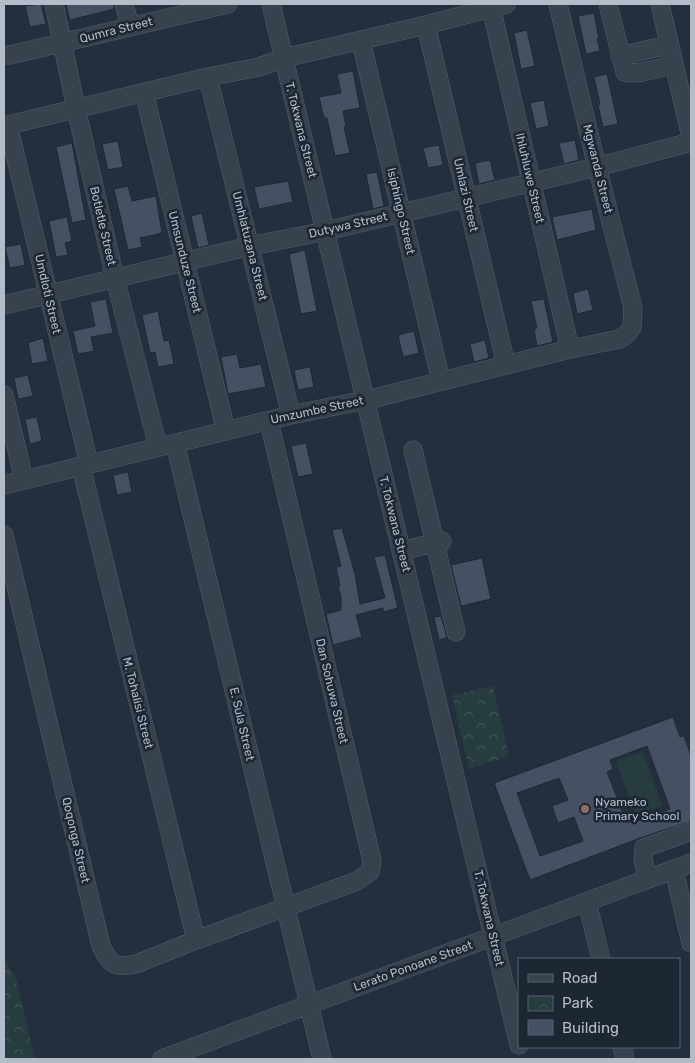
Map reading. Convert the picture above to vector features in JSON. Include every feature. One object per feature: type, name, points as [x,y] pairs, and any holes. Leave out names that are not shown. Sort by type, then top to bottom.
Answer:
[{"type":"street","name":"Botletle Street","points":[[54,4],[115,278],[167,445]]},
{"type":"street","points":[[124,4],[130,26]]},
{"type":"street","name":"Qumra Street","points":[[4,55],[64,43],[193,7],[228,4]]},
{"type":"street","name":"T. Tokwana Street","points":[[271,4],[518,1042]]},
{"type":"street","name":"Mgwanda Street","points":[[558,4],[633,308],[632,328],[628,333]]},
{"type":"street","points":[[608,4],[623,68],[626,72],[630,74],[673,65]]},
{"type":"street","points":[[660,4],[668,45],[691,136]]},
{"type":"street","points":[[6,125],[259,66],[284,58],[361,41],[499,6]]},
{"type":"street","name":"Ihluhluwe Street","points":[[499,6],[530,182],[570,349]]},
{"type":"street","name":"Umlazi Street","points":[[426,25],[506,365]]},
{"type":"street","name":"Isiphingo Street","points":[[361,41],[441,380]]},
{"type":"street","points":[[620,56],[668,45]]},
{"type":"street","name":"Umhlatuzana Street","points":[[208,77],[291,415]]},
{"type":"street","name":"Umsunduze Street","points":[[144,92],[226,431]]},
{"type":"street","name":"Umdloti Street","points":[[6,125],[48,294],[85,465]]},
{"type":"street","name":"Dutywa Street","points":[[4,305],[185,261],[326,231],[597,167],[691,142]]},
{"type":"street","name":"Umzumbe Street","points":[[4,485],[291,415],[365,400],[570,349],[620,339],[628,333]]},
{"type":"street","points":[[4,395],[24,480]]},
{"type":"street","name":"Dan Sohuwa Street","points":[[269,421],[372,861],[370,872],[365,877],[286,908]]},
{"type":"street","name":"E. Sula Street","points":[[167,445],[286,908],[322,1059]]},
{"type":"street","points":[[413,450],[438,542],[456,632]]},
{"type":"street","name":"M. Tohalisi Street","points":[[85,465],[196,940]]},
{"type":"street","name":"Qoqonga Street","points":[[4,535],[101,946],[110,962],[126,966],[136,964],[286,908]]},
{"type":"street","points":[[401,551],[438,542]]},
{"type":"street","points":[[648,879],[643,860],[644,848],[691,831]]},
{"type":"street","name":"Lerato Ponoane Street","points":[[162,1059],[691,863]]},
{"type":"street","points":[[674,870],[691,943]]},
{"type":"street","points":[[587,902],[601,958]]},
{"type":"green space","points":[[493,686],[509,756],[469,769],[452,695]]},
{"type":"green space","points":[[643,752],[662,806],[636,815],[616,761]]},
{"type":"green space","points":[[4,959],[15,976],[35,1059],[4,1059]]},
{"type":"building","points":[[41,4],[46,24],[30,27],[25,6]]},
{"type":"building","points":[[66,4],[114,4],[114,9],[70,20]]},
{"type":"building","points":[[594,13],[600,51],[586,54],[578,16]]},
{"type":"building","points":[[527,30],[535,66],[521,69],[514,33]]},
{"type":"building","points":[[353,71],[360,108],[343,111],[346,127],[344,127],[350,153],[335,156],[327,118],[324,118],[319,97],[341,93],[337,74]]},
{"type":"building","points":[[607,74],[618,124],[603,127],[594,77]]},
{"type":"building","points":[[544,100],[549,126],[536,129],[530,103]]},
{"type":"building","points":[[575,140],[579,160],[564,164],[559,143]]},
{"type":"building","points":[[118,141],[123,167],[108,170],[102,144]]},
{"type":"building","points":[[72,143],[86,220],[72,223],[56,147]]},
{"type":"building","points":[[439,145],[443,165],[428,168],[423,148]]},
{"type":"building","points":[[490,160],[495,180],[479,184],[475,163]]},
{"type":"building","points":[[377,172],[384,206],[373,209],[366,174]]},
{"type":"building","points":[[288,181],[293,202],[259,209],[254,187]]},
{"type":"building","points":[[128,186],[132,201],[156,196],[162,233],[140,238],[142,247],[128,250],[114,189]]},
{"type":"building","points":[[592,209],[596,230],[557,240],[552,217]]},
{"type":"building","points":[[202,213],[209,245],[198,248],[191,216]]},
{"type":"building","points":[[67,217],[72,241],[65,243],[68,255],[56,257],[49,221]]},
{"type":"building","points":[[21,244],[25,265],[10,268],[5,247]]},
{"type":"building","points":[[305,250],[317,311],[301,314],[289,254]]},
{"type":"building","points":[[588,289],[593,310],[577,314],[573,293]]},
{"type":"building","points":[[106,299],[113,333],[91,337],[94,351],[78,354],[73,331],[95,326],[90,302]]},
{"type":"building","points":[[544,299],[553,342],[537,346],[534,329],[537,328],[531,301]]},
{"type":"building","points":[[158,311],[164,341],[169,340],[174,364],[158,367],[155,352],[150,353],[142,315]]},
{"type":"building","points":[[414,331],[419,353],[403,357],[398,335]]},
{"type":"building","points":[[43,338],[48,361],[32,364],[28,343]]},
{"type":"building","points":[[485,340],[489,358],[474,362],[470,344]]},
{"type":"building","points":[[237,354],[240,368],[261,364],[266,387],[228,394],[221,357]]},
{"type":"building","points":[[310,367],[314,387],[298,390],[294,370]]},
{"type":"building","points":[[28,375],[33,396],[18,399],[14,378]]},
{"type":"building","points":[[37,417],[42,441],[30,444],[25,419]]},
{"type":"building","points":[[306,443],[313,474],[298,477],[291,446]]},
{"type":"building","points":[[128,472],[132,492],[117,495],[113,475]]},
{"type":"building","points":[[342,528],[355,574],[360,604],[385,598],[374,557],[385,555],[398,608],[383,612],[383,608],[356,615],[362,637],[333,645],[326,614],[341,610],[341,596],[338,587],[340,586],[336,567],[341,566],[332,530]]},
{"type":"building","points":[[482,558],[491,599],[461,606],[451,565]]},
{"type":"building","points":[[441,616],[447,638],[439,640],[434,617]]},
{"type":"building","points":[[673,717],[680,737],[684,736],[691,756],[691,821],[640,838],[530,880],[494,783]],"holes":[[[647,746],[670,809],[632,823],[629,814],[624,816],[607,772],[613,769],[610,760]],[[559,778],[568,800],[552,806],[558,823],[574,817],[583,841],[540,856],[517,793]]]},
{"type":"place","name":"Nyameko Primary School","points":[[585,809]]}]
